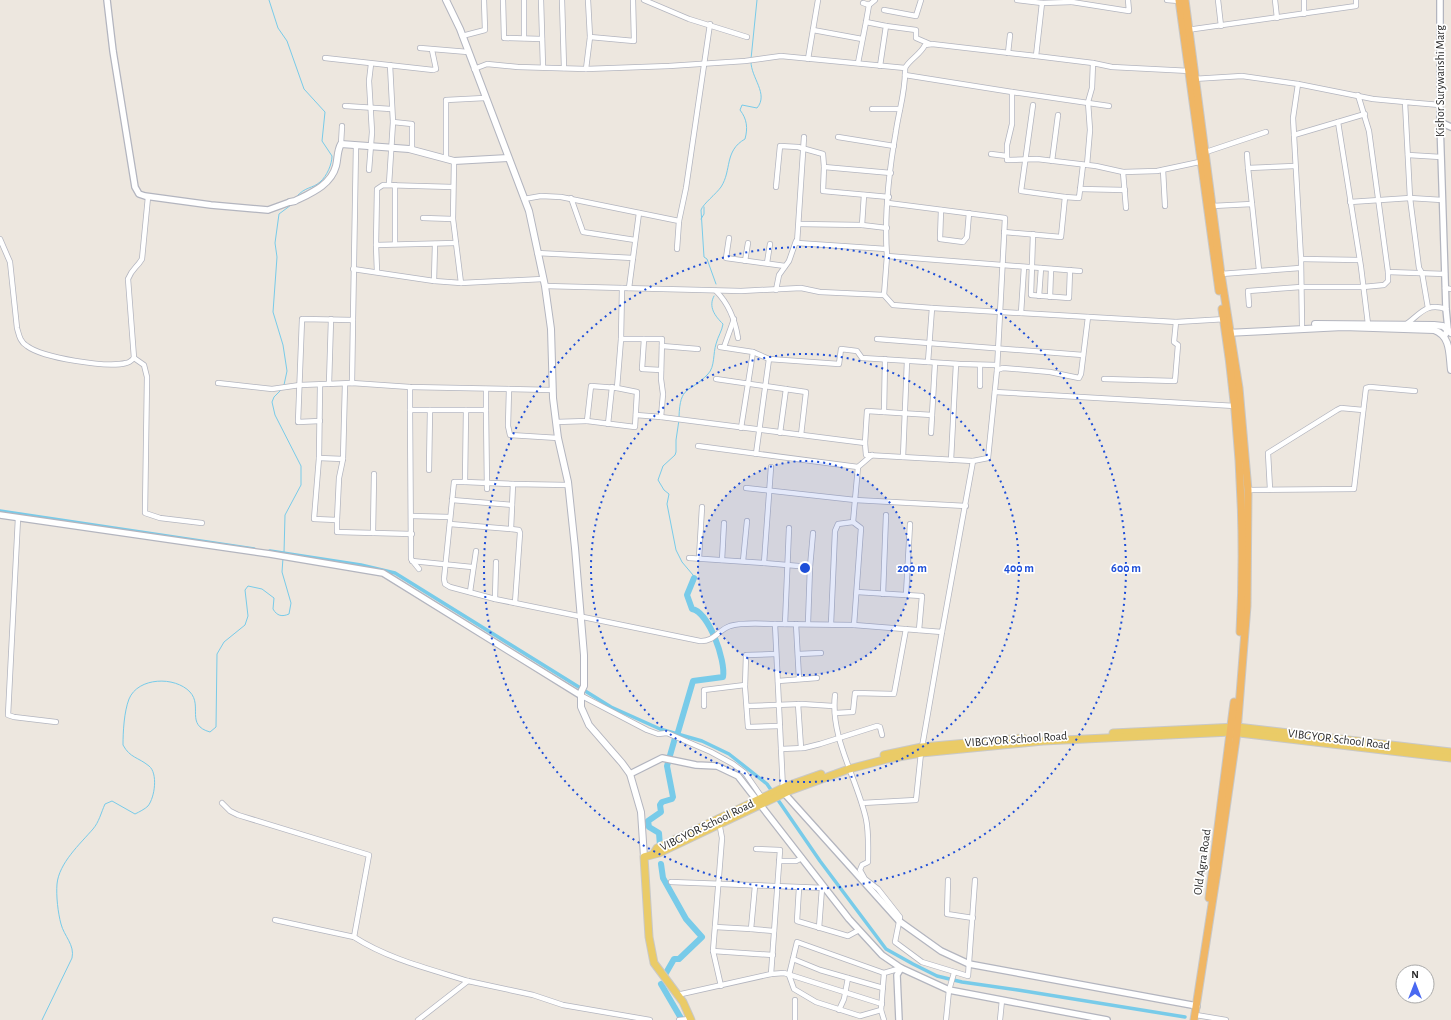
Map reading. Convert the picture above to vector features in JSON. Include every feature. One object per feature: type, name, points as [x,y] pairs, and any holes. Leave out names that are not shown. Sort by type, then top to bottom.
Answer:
[{"type":"highway","points":[[1181,0],[1226,319],[1239,388],[1248,490],[1247,606],[1234,730],[1195,1005],[1195,1017]]},
{"type":"highway","points":[[1203,158],[1212,206],[1222,292]]},
{"type":"highway","points":[[1228,331],[1235,406],[1242,520],[1242,606],[1233,712],[1234,730]]},
{"type":"main road","points":[[446,0],[462,36],[529,210],[545,286],[551,329],[552,390],[558,438],[568,485],[580,616],[581,707],[589,725],[630,774],[639,802],[650,951],[654,963],[677,995],[690,1019]]},
{"type":"main road","points":[[292,202],[319,189],[327,182],[336,167],[338,148],[341,144],[412,150],[454,161],[508,158]]},
{"type":"main road","points":[[1228,331],[1302,325],[1368,324],[1434,325],[1448,333]]},
{"type":"main road","points":[[1228,331],[1343,327],[1434,330],[1448,333]]},
{"type":"main road","points":[[1448,333],[1451,370]]},
{"type":"main road","name":"VIBGYOR School Road","points":[[1234,730],[1451,758]]},
{"type":"main road","name":"VIBGYOR School Road","points":[[644,857],[654,853],[660,853],[780,792],[848,766],[921,750],[1069,738],[1234,730],[1451,752]]},
{"type":"street","points":[[107,0],[113,50],[135,187],[139,194],[148,197],[211,205],[268,210],[292,202]]},
{"type":"street","points":[[462,36],[485,30],[484,0]]},
{"type":"street","points":[[503,0],[504,38],[542,39]]},
{"type":"street","points":[[524,0],[524,38]]},
{"type":"street","points":[[541,0],[543,67]]},
{"type":"street","points":[[562,0],[564,68]]},
{"type":"street","points":[[586,69],[590,37],[588,0]]},
{"type":"street","points":[[590,37],[634,41],[633,0]]},
{"type":"street","points":[[644,0],[689,19],[710,24],[748,37]]},
{"type":"street","points":[[808,59],[818,0]]},
{"type":"street","points":[[858,63],[869,5],[875,0]]},
{"type":"street","points":[[884,10],[916,16],[921,0]]},
{"type":"street","points":[[1016,0],[1042,3],[1072,1],[1129,11],[1128,0]]},
{"type":"street","points":[[1095,0],[1098,5]]},
{"type":"street","points":[[1167,0],[1181,0]]},
{"type":"street","points":[[1218,0],[1221,26]]},
{"type":"street","points":[[1276,0],[1277,18]]},
{"type":"street","points":[[1304,0],[1304,14]]},
{"type":"street","points":[[1186,30],[1356,6],[1356,0]]},
{"type":"street","name":"Kishor Surywanshi Marg","points":[[1440,0],[1440,122],[1445,274],[1448,288],[1446,310],[1448,333]]},
{"type":"street","points":[[863,3],[869,5]]},
{"type":"street","points":[[1036,56],[1042,3]]},
{"type":"street","points":[[866,22],[916,30],[916,38],[930,44],[1093,63],[1112,67],[1192,71]]},
{"type":"street","points":[[677,249],[679,220],[686,188],[703,62],[710,24]]},
{"type":"street","points":[[880,66],[886,26]]},
{"type":"street","points":[[813,30],[862,39]]},
{"type":"street","points":[[1008,53],[1010,34]]},
{"type":"street","points":[[884,296],[887,256],[888,197],[905,75],[904,68],[922,52],[925,45],[930,44]]},
{"type":"street","points":[[420,48],[468,52]]},
{"type":"street","points":[[325,58],[436,70],[432,50]]},
{"type":"street","points":[[474,69],[487,64],[586,69],[669,66],[703,62],[745,61],[781,56],[904,68]]},
{"type":"street","points":[[1033,105],[1021,191],[1065,198],[1079,198],[1090,130],[1088,102],[1092,88],[1093,63]]},
{"type":"street","points":[[369,170],[372,132],[369,81],[371,64]]},
{"type":"street","points":[[388,184],[393,122],[391,109],[390,65]]},
{"type":"street","points":[[905,75],[1110,106]]},
{"type":"street","points":[[1193,79],[1242,76],[1405,102],[1440,105]]},
{"type":"street","points":[[1298,84],[1293,118],[1301,258],[1300,287],[1302,325]]},
{"type":"street","points":[[1012,92],[1012,124],[1007,145],[1007,160],[1026,159],[1052,161],[1123,172],[1163,170],[1203,158],[1266,132]]},
{"type":"street","points":[[1249,305],[1248,291],[1300,287],[1363,287],[1384,285],[1388,281],[1369,131],[1358,95]]},
{"type":"street","points":[[446,159],[446,100],[485,98]]},
{"type":"street","points":[[1405,102],[1410,198],[1419,268],[1422,273],[1428,308]]},
{"type":"street","points":[[345,106],[391,109]]},
{"type":"street","points":[[872,108],[900,108]]},
{"type":"street","points":[[1294,135],[1365,114]]},
{"type":"street","points":[[1052,161],[1058,115]]},
{"type":"street","points":[[393,122],[412,124],[412,150]]},
{"type":"street","points":[[1338,122],[1368,324]]},
{"type":"street","points":[[1440,122],[1451,127]]},
{"type":"street","points":[[341,144],[342,126]]},
{"type":"street","points":[[776,290],[779,275],[786,266],[796,241],[799,224],[798,204],[804,137]]},
{"type":"street","points":[[838,137],[894,146]]},
{"type":"street","points":[[352,383],[356,145]]},
{"type":"street","points":[[776,187],[780,146],[798,147],[822,154],[824,167],[822,192],[888,197]]},
{"type":"street","points":[[991,154],[1007,156]]},
{"type":"street","points":[[1247,154],[1259,270]]},
{"type":"street","points":[[1408,154],[1441,158]]},
{"type":"street","points":[[454,161],[453,219],[462,283]]},
{"type":"street","points":[[1248,168],[1295,166]]},
{"type":"street","points":[[824,167],[891,173]]},
{"type":"street","points":[[1163,170],[1165,206]]},
{"type":"street","points":[[1123,172],[1126,208]]},
{"type":"street","points":[[377,272],[377,189],[382,185],[388,184],[454,187]]},
{"type":"street","points":[[395,185],[395,244]]},
{"type":"street","points":[[1080,189],[1125,190]]},
{"type":"street","points":[[862,225],[864,195]]},
{"type":"street","points":[[524,199],[541,196],[570,198],[679,220]]},
{"type":"street","points":[[134,358],[128,279],[132,269],[139,265],[142,259],[148,197]]},
{"type":"street","points":[[570,198],[583,232],[635,240]]},
{"type":"street","points":[[1004,232],[1061,237],[1065,198]]},
{"type":"street","points":[[1350,202],[1410,198],[1442,200]]},
{"type":"street","points":[[888,203],[1005,218],[997,367],[988,458],[973,461],[866,455],[865,443],[867,411],[932,415]]},
{"type":"street","points":[[1212,206],[1252,204]]},
{"type":"street","points":[[941,210],[940,239],[963,242],[968,238],[969,213]]},
{"type":"street","points":[[629,288],[638,212]]},
{"type":"street","points":[[423,218],[453,219]]},
{"type":"street","points":[[799,224],[862,225],[887,228]]},
{"type":"street","points":[[1033,234],[1031,295],[1068,298],[1070,270]]},
{"type":"street","points":[[729,238],[726,258],[786,266]]},
{"type":"street","points":[[0,239],[10,262],[17,328],[19,338],[23,343],[42,354],[89,363],[127,363],[134,358]]},
{"type":"street","points":[[796,241],[797,243],[886,249]]},
{"type":"street","points":[[376,244],[456,243]]},
{"type":"street","points":[[745,261],[748,243]]},
{"type":"street","points":[[434,281],[435,244]]},
{"type":"street","points":[[767,263],[770,244]]},
{"type":"street","points":[[537,253],[632,258]]},
{"type":"street","points":[[887,256],[1080,271]]},
{"type":"street","points":[[1301,258],[1359,260]]},
{"type":"street","points":[[1021,313],[1024,267]]},
{"type":"street","points":[[1039,296],[1041,268]]},
{"type":"street","points":[[1221,274],[1300,268]]},
{"type":"street","points":[[353,269],[434,281],[462,283],[543,279]]},
{"type":"street","points":[[1050,297],[1051,269]]},
{"type":"street","points":[[1388,272],[1445,274]]},
{"type":"street","points":[[545,286],[716,291],[801,288],[820,292],[884,296],[893,305],[932,308],[1176,322],[1226,319]]},
{"type":"street","points":[[608,424],[615,388],[621,339],[622,288]]},
{"type":"street","points":[[716,291],[726,300],[734,319],[738,338]]},
{"type":"street","points":[[1405,325],[1428,308],[1438,307],[1446,310]]},
{"type":"street","points":[[928,362],[932,308]]},
{"type":"street","points":[[734,319],[722,347],[753,352],[769,358],[839,364],[841,349],[857,351],[862,358],[980,365],[1050,372],[1079,378],[1081,374],[1088,317]]},
{"type":"street","points":[[320,421],[298,422],[302,320],[352,320]]},
{"type":"street","points":[[329,384],[331,320]]},
{"type":"street","points":[[1104,378],[1175,381],[1178,344],[1174,342],[1176,322]]},
{"type":"street","points":[[621,339],[662,340],[661,370],[663,394],[661,417]]},
{"type":"street","points":[[644,339],[642,369],[661,370]]},
{"type":"street","points":[[877,339],[998,347],[1083,355]]},
{"type":"street","points":[[662,346],[698,349]]},
{"type":"street","points":[[741,428],[753,352]]},
{"type":"street","points":[[134,358],[144,365],[147,377],[144,514],[160,518],[202,523]]},
{"type":"street","points":[[756,454],[758,430],[769,358]]},
{"type":"street","points":[[884,412],[886,359]]},
{"type":"street","points":[[903,457],[907,361]]},
{"type":"street","points":[[931,433],[934,363]]},
{"type":"street","points":[[951,460],[956,364]]},
{"type":"street","points":[[980,365],[980,386]]},
{"type":"street","points":[[716,379],[806,392],[801,435]]},
{"type":"street","points":[[218,383],[273,388],[300,385],[352,383],[410,387],[552,390]]},
{"type":"street","points":[[346,384],[343,458],[339,478],[337,532],[412,534]]},
{"type":"street","points":[[320,385],[319,458],[314,519],[337,520]]},
{"type":"street","points":[[556,422],[587,421],[635,427],[637,392],[591,386],[587,421]]},
{"type":"street","points":[[410,387],[412,561],[419,569]]},
{"type":"street","points":[[1248,490],[1354,489],[1366,388],[1370,387],[1415,391]]},
{"type":"street","points":[[486,389],[487,486]]},
{"type":"street","points":[[509,389],[508,426],[510,435],[558,438]]},
{"type":"street","points":[[780,433],[786,389]]},
{"type":"street","points":[[995,392],[1235,406]]},
{"type":"street","points":[[1270,489],[1268,453],[1337,410],[1342,408],[1363,410]]},
{"type":"street","points":[[410,410],[486,410]]},
{"type":"street","points":[[429,470],[430,410]]},
{"type":"street","points":[[465,482],[466,410]]},
{"type":"street","points":[[636,415],[865,443]]},
{"type":"street","points":[[698,446],[858,467]]},
{"type":"street","points":[[853,522],[858,467],[872,455]]},
{"type":"street","points":[[319,458],[343,458]]},
{"type":"street","points":[[862,803],[916,800],[921,750],[973,461]]},
{"type":"street","points":[[764,563],[771,467]]},
{"type":"street","points":[[373,533],[374,474]]},
{"type":"street","points":[[568,485],[513,484],[487,486],[465,482],[454,482],[444,579],[446,585],[494,599],[700,641],[715,637],[731,626],[775,624],[808,623],[854,625],[942,632]]},
{"type":"street","points":[[512,529],[513,484]]},
{"type":"street","points":[[746,488],[855,500],[966,506]]},
{"type":"street","points":[[452,500],[512,505]]},
{"type":"street","points":[[699,558],[702,507]]},
{"type":"street","points":[[0,515],[270,554],[383,574],[647,730],[658,734],[666,733],[678,737],[733,764],[745,773],[823,888],[882,955],[901,968],[949,990],[1107,1020]]},
{"type":"street","points":[[883,594],[886,515]]},
{"type":"street","points":[[412,516],[450,517]]},
{"type":"street","points":[[18,518],[8,715],[56,722]]},
{"type":"street","points":[[743,561],[747,521]]},
{"type":"street","points":[[831,624],[835,531],[838,524],[853,522],[861,528],[854,625]]},
{"type":"street","points":[[722,560],[724,523]]},
{"type":"street","points":[[450,524],[519,530],[515,603]]},
{"type":"street","points":[[906,595],[910,524]]},
{"type":"street","points":[[784,624],[786,565],[790,528]]},
{"type":"street","points":[[808,623],[813,533]]},
{"type":"street","points":[[470,592],[472,567],[476,551]]},
{"type":"street","points":[[689,558],[810,567]]},
{"type":"street","points":[[412,561],[472,567]]},
{"type":"street","points":[[494,599],[496,562]]},
{"type":"street","points":[[857,592],[922,596],[919,630]]},
{"type":"street","points":[[775,624],[781,749],[780,792],[899,921],[941,951],[969,964],[1195,1005]]},
{"type":"street","points":[[796,624],[799,679]]},
{"type":"street","points":[[834,713],[853,712],[855,693],[894,694],[906,629]]},
{"type":"street","points":[[798,654],[821,653]]},
{"type":"street","points":[[776,654],[746,655],[748,727],[780,726]]},
{"type":"street","points":[[778,681],[817,678]]},
{"type":"street","points":[[704,706],[704,690],[746,685]]},
{"type":"street","points":[[834,695],[833,706],[839,739],[867,820],[868,862],[862,865],[860,870],[862,874],[885,897],[900,917],[895,942],[922,962],[954,974],[968,976],[975,880]]},
{"type":"street","points":[[747,706],[798,704],[833,706]]},
{"type":"street","points":[[798,704],[801,748]]},
{"type":"street","points":[[781,749],[801,748],[839,739],[842,736],[877,726],[880,727],[882,735]]},
{"type":"street","points":[[630,774],[662,758],[696,765],[717,766],[732,772],[763,801]]},
{"type":"street","points":[[222,803],[230,811],[238,815],[369,855],[354,937]]},
{"type":"street","points":[[719,822],[722,838],[713,951],[721,986]]},
{"type":"street","points":[[756,849],[780,850],[771,974]]},
{"type":"street","points":[[779,861],[796,861],[802,858]]},
{"type":"street","points":[[948,880],[947,914],[973,918]]},
{"type":"street","points":[[671,882],[823,888]]},
{"type":"street","points":[[752,929],[755,886]]},
{"type":"street","points":[[799,888],[797,921],[848,936],[859,930]]},
{"type":"street","points":[[819,928],[823,888]]},
{"type":"street","points":[[275,920],[354,937],[365,945],[407,962],[468,981],[534,995],[563,1005],[650,1020]]},
{"type":"street","points":[[715,928],[774,931]]},
{"type":"street","points":[[881,1010],[860,1016],[816,1002],[794,989],[789,975],[797,942],[884,973],[901,968]]},
{"type":"street","points":[[713,951],[773,955]]},
{"type":"street","points":[[793,959],[848,978],[883,988]]},
{"type":"street","points":[[899,1020],[897,975],[901,968]]},
{"type":"street","points":[[677,995],[771,974],[784,973],[882,1004]]},
{"type":"street","points":[[884,973],[881,1010],[884,1020]]},
{"type":"street","points":[[946,1020],[949,990],[953,982],[954,974]]},
{"type":"street","points":[[839,1010],[848,978]]},
{"type":"street","points":[[418,1020],[468,981]]},
{"type":"street","points":[[795,1000],[795,1020]]},
{"type":"street","points":[[1000,1020],[1002,1000]]},
{"type":"street","points":[[1195,1017],[1226,1020]]},
{"type":"street","points":[[680,1020],[690,1019]]},
{"type":"waterway","points":[[269,0],[278,28],[287,41],[304,89],[325,112],[322,141],[332,156],[329,170],[325,177],[317,184],[303,191],[296,197]]},
{"type":"waterway","points":[[751,59],[757,0]]},
{"type":"waterway","points":[[716,284],[707,259],[704,257],[701,210],[721,187],[731,155],[738,144],[745,139],[747,127],[740,110],[742,105],[757,108],[760,103],[760,92],[751,62]]},
{"type":"waterway","points":[[284,385],[287,371],[283,345],[273,312],[277,257],[275,243],[279,214],[291,205]]},
{"type":"waterway","points":[[701,219],[704,214],[704,207]]},
{"type":"waterway","points":[[679,417],[681,399],[684,394],[708,374],[712,368],[715,348],[723,324],[717,318],[712,308],[712,300],[714,296]]},
{"type":"waterway","points":[[282,389],[274,397],[272,402],[275,415],[301,466],[301,485],[285,515],[284,553]]},
{"type":"waterway","points":[[679,420],[675,455],[663,466],[658,480],[664,490],[669,494],[667,504],[676,550],[682,562],[694,578]]},
{"type":"waterway","points":[[0,511],[254,549]]},
{"type":"waterway","points":[[270,551],[361,565],[395,573],[611,707],[660,729],[702,741],[729,754],[767,784],[820,861],[886,949],[913,964],[937,976],[962,982],[1185,1017]]},
{"type":"waterway","points":[[42,1020],[73,953],[71,945],[62,928],[59,915],[57,884],[62,869],[71,854],[95,826],[105,804],[112,801],[135,814],[148,806],[154,791],[154,774],[152,769],[131,755],[123,745],[125,716],[129,699],[140,686],[148,683],[157,681],[175,683],[190,692],[194,697],[196,720],[198,725],[202,729],[210,732],[216,727],[217,654],[224,642],[245,625],[248,616],[245,590],[248,586],[262,589],[274,598],[273,609],[276,613],[282,616],[289,614],[291,603],[282,572],[283,558]]},
{"type":"waterway","points":[[678,732],[693,681],[723,677],[722,660],[715,638],[704,619],[698,612],[692,609],[687,595],[694,578]]},
{"type":"waterway","points":[[660,846],[659,833],[649,827],[648,821],[661,812],[660,805],[662,802],[672,799],[673,797],[667,766],[675,738]]},
{"type":"waterway","points":[[661,864],[663,878],[686,919],[702,937],[679,959],[674,959],[666,973]]},
{"type":"waterway","points":[[661,984],[682,1020]]}]
